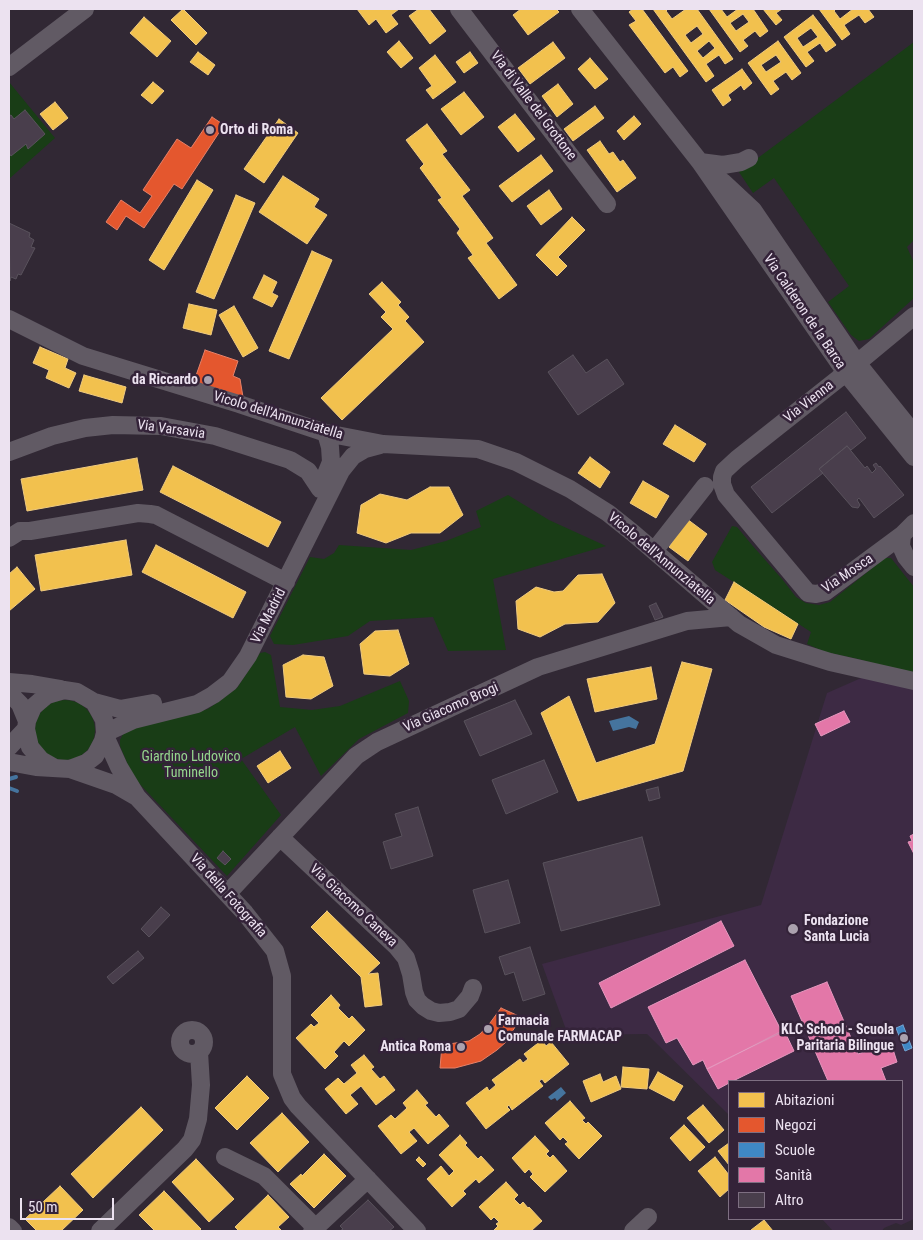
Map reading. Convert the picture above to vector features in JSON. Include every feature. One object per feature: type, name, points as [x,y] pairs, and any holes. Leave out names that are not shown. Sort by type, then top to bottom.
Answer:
[{"type":"street","points":[[9,67],[85,9]]},
{"type":"street","name":"Via di Valle del Grottone","points":[[459,9],[607,204]]},
{"type":"street","name":"Via Calderon de la Barca","points":[[580,9],[700,162],[753,210],[852,368],[914,457]]},
{"type":"street","points":[[700,162],[723,165],[741,162],[749,158]]},
{"type":"street","name":"Via Vienna","points":[[726,495],[722,484],[724,471],[914,316]]},
{"type":"street","name":"Vicolo dell'Annunziatella","points":[[9,320],[83,356],[326,433],[383,444],[467,447],[509,460],[542,474],[570,489],[621,523],[730,617],[776,645],[848,666],[914,681]]},
{"type":"street","name":"Via Calderon de la Barca","points":[[852,368],[914,434]]},
{"type":"street","name":"Via Varsavia","points":[[9,452],[52,436],[85,428],[113,425],[161,426],[215,436],[284,458],[308,471],[320,489]]},
{"type":"street","name":"Via Madrid","points":[[297,548],[331,462],[330,447],[326,433]]},
{"type":"street","name":"Via Madrid","points":[[94,702],[114,708],[125,708],[190,695],[213,681],[227,669],[281,579],[346,463],[359,452],[383,444]]},
{"type":"street","points":[[654,551],[706,486]]},
{"type":"street","name":"Via Mosca","points":[[726,495],[808,593],[825,592],[908,529]]},
{"type":"street","points":[[9,538],[20,531],[30,531],[138,513],[150,514],[281,579]]},
{"type":"street","points":[[908,529],[901,546],[906,557],[914,567]]},
{"type":"street","name":"Via Madrid","points":[[105,734],[133,720],[197,704],[225,687],[236,676],[244,663],[281,579]]},
{"type":"street","name":"Via Giacomo Brogi","points":[[227,894],[356,756],[386,738],[501,686],[538,667],[681,623],[698,619],[730,617]]},
{"type":"street","points":[[9,682],[77,692],[94,702],[104,720],[105,734],[101,747],[86,764],[63,768],[41,760],[30,747],[27,725],[20,704],[9,693]]},
{"type":"street","points":[[9,747],[27,725],[34,707],[40,700],[55,691],[64,690]]},
{"type":"street","name":"Via della Fotografia","points":[[105,734],[119,767],[142,802],[264,936],[278,957],[282,976],[282,1074],[288,1090],[298,1106],[417,1231]]},
{"type":"street","name":"Via della Fotografia","points":[[9,762],[36,767],[63,768],[116,785],[142,802]]},
{"type":"street","name":"Via Giacomo Caneva","points":[[280,837],[397,947],[406,958],[414,992],[417,1000],[423,1006],[439,1013],[459,1009],[470,996],[473,988]]},
{"type":"street","points":[[100,1231],[192,1140],[198,1119],[201,1085],[199,1052]]},
{"type":"street","points":[[225,1157],[264,1176],[314,1230],[368,1179]]},
{"type":"street","points":[[633,1231],[648,1217]]},
{"type":"street","points":[[9,1227],[13,1231]]},
{"type":"shaded area","name":"Fondazione Santa Lucia","points":[[868,675],[914,684],[914,1219],[901,1225],[896,1223],[884,1228],[882,1231],[833,1231],[823,1220],[903,1220],[903,1080],[728,1080],[728,1114],[647,1034],[568,1035],[542,964],[761,905],[827,693]]},
{"type":"green space","points":[[914,42],[914,240],[907,247],[914,263],[914,298],[869,339],[859,341],[851,335],[828,302],[849,286],[774,178],[753,193],[739,172]]},
{"type":"green space","points":[[9,82],[55,138],[9,179]]},
{"type":"green space","points":[[508,495],[549,520],[606,546],[493,579],[506,650],[448,651],[433,617],[370,621],[348,636],[293,645],[274,644],[270,636],[310,557],[324,559],[334,553],[339,545],[411,550],[446,541],[481,527],[476,511]]},
{"type":"green space","points":[[732,526],[737,527],[796,597],[806,603],[819,605],[830,602],[885,558],[891,558],[914,587],[914,673],[825,652],[807,644],[811,632],[715,570],[712,562]]},
{"type":"green space","name":"Giardino Ludovico Tuminello","points":[[265,652],[271,655],[280,707],[312,710],[340,706],[400,681],[409,701],[408,713],[359,739],[321,776],[295,727],[241,759],[281,815],[227,876],[133,777],[120,746],[120,740],[128,730],[208,709],[237,688],[260,653]]},
{"type":"green space","points":[[59,700],[71,700],[82,705],[90,713],[95,724],[93,742],[82,755],[71,760],[59,760],[48,755],[40,747],[35,736],[35,724],[40,713],[48,705]]},
{"type":"water","points":[[629,716],[639,722],[636,729],[629,727],[613,731],[609,721]]},
{"type":"water","points":[[561,1087],[566,1093],[557,1101],[555,1098],[551,1100],[548,1097]]},
{"type":"building: Abitazioni","points":[[183,9],[207,33],[196,45],[171,20]]},
{"type":"building: Abitazioni","points":[[357,9],[399,9],[391,15],[398,24],[386,33],[376,19],[369,25]]},
{"type":"building: Abitazioni","points":[[419,9],[429,9],[446,31],[430,44],[409,16]]},
{"type":"building: Abitazioni","points":[[521,9],[556,9],[559,12],[528,35],[513,15]]},
{"type":"building: Abitazioni","points":[[633,9],[642,9],[688,71],[680,77],[673,67],[665,73],[629,25],[636,21],[629,12]]},
{"type":"building: Abitazioni","points":[[653,9],[668,9],[666,11],[672,19],[686,9],[697,9],[733,59],[725,64],[719,55],[706,64],[714,76],[706,82]],"holes":[[[697,26],[703,34],[691,43],[685,35]],[[709,41],[715,48],[703,58],[697,51]]]},
{"type":"building: Abitazioni","points":[[709,9],[721,9],[727,17],[738,9],[753,9],[768,31],[760,37],[755,31],[743,40],[748,46],[740,52]],"holes":[[[743,14],[749,22],[736,31],[730,23]]]},
{"type":"building: Abitazioni","points":[[763,9],[782,9],[776,13],[782,20],[776,25]]},
{"type":"building: Abitazioni","points":[[819,9],[836,9],[834,11],[840,19],[853,9],[868,9],[874,17],[865,23],[859,15],[844,25],[850,34],[842,40]]},
{"type":"building: Abitazioni","points":[[813,15],[836,45],[826,52],[820,43],[807,52],[814,61],[806,67],[784,37]],"holes":[[[811,28],[818,37],[803,47],[797,38]]]},
{"type":"building: Abitazioni","points":[[144,17],[171,41],[157,57],[130,33]]},
{"type":"building: Abitazioni","points":[[399,41],[413,58],[401,68],[387,52]]},
{"type":"building: Abitazioni","points":[[778,41],[801,73],[792,80],[786,72],[773,81],[779,89],[771,95],[748,63]],"holes":[[[776,55],[781,62],[766,72],[761,65]]]},
{"type":"building: Abitazioni","points":[[553,42],[565,58],[530,84],[518,68]]},
{"type":"building: Abitazioni","points":[[198,52],[215,65],[208,75],[190,62]]},
{"type":"building: Abitazioni","points":[[470,52],[478,63],[464,73],[456,62]]},
{"type":"building: Abitazioni","points":[[435,55],[456,82],[433,99],[426,90],[432,86],[419,68]]},
{"type":"building: Abitazioni","points":[[590,58],[608,79],[595,89],[578,69]]},
{"type":"building: Abitazioni","points":[[742,69],[752,83],[744,90],[741,85],[728,95],[731,100],[723,106],[712,90]]},
{"type":"building: Abitazioni","points":[[153,82],[164,91],[152,104],[141,95]]},
{"type":"building: Abitazioni","points":[[558,84],[573,104],[557,117],[542,96]]},
{"type":"building: Abitazioni","points":[[464,92],[484,117],[461,135],[441,109]]},
{"type":"building: Abitazioni","points":[[55,102],[68,118],[53,130],[40,114]]},
{"type":"building: Abitazioni","points":[[595,106],[604,118],[573,141],[564,129]]},
{"type":"building: Abitazioni","points":[[515,114],[535,139],[518,152],[498,127]]},
{"type":"building: Abitazioni","points":[[634,116],[641,124],[624,140],[617,131]]},
{"type":"building: Abitazioni","points":[[279,119],[298,133],[264,183],[244,169]]},
{"type":"building: Abitazioni","points":[[427,124],[447,151],[442,154],[470,190],[462,196],[493,238],[486,243],[517,285],[499,299],[468,258],[473,255],[457,233],[460,229],[438,200],[442,198],[420,168],[424,164],[406,140]]},
{"type":"building: Abitazioni","points":[[600,141],[609,154],[613,152],[620,162],[623,160],[636,178],[617,192],[587,150]]},
{"type":"building: Abitazioni","points":[[541,155],[553,171],[512,202],[499,186]]},
{"type":"building: Abitazioni","points":[[283,176],[319,199],[314,207],[327,215],[307,244],[259,212]]},
{"type":"building: Abitazioni","points":[[197,180],[213,190],[164,270],[149,260]]},
{"type":"building: Abitazioni","points":[[549,190],[562,209],[541,225],[527,206]]},
{"type":"building: Abitazioni","points":[[236,195],[255,203],[214,299],[196,292]]},
{"type":"building: Abitazioni","points":[[572,217],[585,230],[558,257],[567,266],[557,276],[536,255]]},
{"type":"building: Abitazioni","points":[[312,251],[332,260],[289,359],[269,351]]},
{"type":"building: Abitazioni","points":[[264,275],[277,282],[272,293],[278,296],[272,307],[253,298]]},
{"type":"building: Abitazioni","points":[[382,282],[401,302],[398,305],[409,317],[405,321],[424,342],[342,420],[321,398],[393,329],[381,317],[386,312],[369,294]]},
{"type":"building: Abitazioni","points":[[189,304],[217,310],[211,335],[183,328]]},
{"type":"building: Abitazioni","points":[[234,306],[258,348],[243,357],[219,315]]},
{"type":"building: Abitazioni","points":[[40,347],[68,359],[65,368],[76,373],[69,388],[46,378],[49,370],[33,363]]},
{"type":"building: Abitazioni","points":[[84,375],[126,387],[122,403],[79,391]]},
{"type":"building: Abitazioni","points":[[675,425],[706,444],[694,462],[663,444]]},
{"type":"building: Abitazioni","points":[[590,457],[610,472],[600,488],[578,473]]},
{"type":"building: Abitazioni","points":[[137,458],[143,490],[27,511],[21,479]]},
{"type":"building: Abitazioni","points":[[173,466],[281,522],[268,547],[160,492]]},
{"type":"building: Abitazioni","points":[[643,481],[669,496],[656,518],[630,503]]},
{"type":"building: Abitazioni","points":[[430,487],[449,487],[463,515],[440,533],[411,533],[386,543],[357,533],[361,505],[380,494],[407,500]]},
{"type":"building: Abitazioni","points":[[687,519],[707,534],[688,561],[669,547]]},
{"type":"building: Abitazioni","points":[[126,540],[132,575],[41,591],[35,555]]},
{"type":"building: Abitazioni","points":[[156,545],[246,592],[233,618],[142,572]]},
{"type":"building: Abitazioni","points":[[17,567],[35,589],[9,611],[9,574]]},
{"type":"building: Abitazioni","points":[[602,574],[615,603],[598,622],[565,624],[540,637],[518,629],[516,601],[536,587],[554,592],[563,591],[578,575]]},
{"type":"building: Abitazioni","points":[[734,582],[798,624],[791,639],[764,627],[725,600]]},
{"type":"building: Abitazioni","points":[[398,630],[409,664],[390,676],[364,674],[360,644],[375,631]]},
{"type":"building: Abitazioni","points":[[303,655],[324,657],[333,686],[311,699],[286,697],[283,665]]},
{"type":"building: Abitazioni","points":[[682,662],[712,669],[683,771],[578,801],[541,713],[569,696],[596,763],[655,744]]},
{"type":"building: Abitazioni","points":[[651,667],[657,699],[595,712],[587,679]]},
{"type":"building: Abitazioni","points":[[280,751],[291,768],[268,783],[257,766]]},
{"type":"building: Abitazioni","points":[[327,911],[380,963],[368,974],[378,973],[382,1005],[365,1007],[361,977],[311,927]]},
{"type":"building: Abitazioni","points":[[331,995],[340,1005],[338,1008],[349,1019],[352,1016],[365,1030],[349,1046],[344,1041],[334,1052],[338,1056],[325,1069],[296,1038],[311,1024],[314,1027],[319,1023],[311,1015]]},
{"type":"building: Abitazioni","points":[[542,1040],[546,1046],[551,1042],[569,1064],[545,1083],[542,1079],[539,1081],[543,1086],[512,1110],[509,1105],[507,1107],[510,1110],[486,1129],[466,1103],[487,1087],[489,1091],[496,1085],[492,1080],[520,1059],[523,1063],[528,1059],[524,1054]]},
{"type":"building: Abitazioni","points":[[364,1055],[374,1067],[371,1069],[380,1079],[384,1076],[395,1090],[376,1105],[361,1086],[350,1095],[358,1104],[346,1114],[325,1089],[338,1078],[344,1084],[357,1073],[351,1065]]},
{"type":"building: Abitazioni","points":[[623,1067],[649,1069],[647,1089],[621,1087]]},
{"type":"building: Abitazioni","points":[[658,1072],[683,1086],[674,1101],[649,1088]]},
{"type":"building: Abitazioni","points":[[600,1074],[603,1082],[616,1076],[621,1089],[591,1102],[583,1081]]},
{"type":"building: Abitazioni","points":[[247,1076],[269,1098],[237,1130],[215,1108]]},
{"type":"building: Abitazioni","points":[[417,1090],[428,1103],[425,1105],[436,1117],[439,1114],[449,1126],[428,1144],[414,1128],[409,1132],[417,1141],[401,1154],[378,1126],[391,1115],[395,1119],[407,1108],[403,1103]]},
{"type":"building: Abitazioni","points":[[570,1101],[585,1118],[582,1120],[586,1124],[588,1122],[602,1136],[579,1159],[565,1144],[568,1142],[563,1137],[560,1140],[545,1123]]},
{"type":"building: Abitazioni","points":[[703,1105],[724,1130],[709,1143],[687,1118]]},
{"type":"building: Abitazioni","points":[[141,1107],[163,1130],[93,1198],[71,1174]]},
{"type":"building: Abitazioni","points":[[282,1113],[309,1142],[278,1172],[250,1143]]},
{"type":"building: Abitazioni","points":[[684,1125],[705,1147],[690,1161],[670,1138]]},
{"type":"building: Abitazioni","points":[[460,1135],[467,1143],[465,1145],[478,1159],[481,1156],[494,1170],[479,1183],[476,1179],[463,1191],[466,1194],[452,1207],[427,1179],[441,1166],[449,1176],[454,1171],[439,1155]]},
{"type":"building: Abitazioni","points":[[535,1136],[549,1151],[546,1154],[550,1158],[553,1155],[567,1171],[545,1192],[530,1177],[533,1174],[529,1169],[525,1173],[512,1158]]},
{"type":"building: Abitazioni","points":[[728,1144],[728,1164],[718,1151]]},
{"type":"building: Abitazioni","points":[[324,1154],[346,1176],[314,1208],[290,1184],[301,1174],[302,1176]]},
{"type":"building: Abitazioni","points":[[419,1157],[426,1164],[423,1167],[416,1160]]},
{"type":"building: Abitazioni","points":[[715,1157],[728,1174],[728,1190],[720,1197],[698,1171]]},
{"type":"building: Abitazioni","points":[[196,1159],[234,1199],[209,1222],[172,1182]]},
{"type":"building: Abitazioni","points":[[506,1182],[518,1195],[514,1199],[520,1205],[523,1202],[542,1221],[531,1231],[493,1231],[499,1222],[494,1217],[491,1220],[479,1207]]},
{"type":"building: Abitazioni","points":[[60,1186],[83,1210],[61,1231],[37,1231],[25,1219]]},
{"type":"building: Abitazioni","points":[[164,1191],[201,1229],[199,1231],[155,1231],[139,1215]]},
{"type":"building: Abitazioni","points":[[268,1195],[289,1217],[278,1227],[281,1230],[239,1231],[235,1227]]},
{"type":"building: Abitazioni","points":[[764,1220],[773,1231],[751,1230]]},
{"type":"building: Negozi","points":[[212,117],[224,125],[182,189],[174,184],[144,228],[126,216],[117,230],[106,222],[121,200],[140,213],[152,196],[143,190],[177,139],[191,148]]},
{"type":"building: Negozi","points":[[205,350],[238,361],[233,376],[240,379],[243,397],[193,384]]},
{"type":"building: Negozi","points":[[501,1008],[521,1017],[506,1042],[481,1061],[455,1068],[440,1068],[442,1045],[469,1041],[480,1034]]},
{"type":"building: Scuole","points":[[903,1025],[912,1048],[905,1051],[896,1028]]},
{"type":"building: Sanità","points":[[844,711],[850,722],[821,736],[815,724]]},
{"type":"building: Sanità","points":[[914,834],[914,854],[908,842],[912,841],[910,836]]},
{"type":"building: Sanità","points":[[721,921],[734,946],[611,1008],[599,983]]},
{"type":"building: Sanità","points":[[745,960],[782,1032],[707,1069],[703,1060],[693,1065],[677,1038],[666,1043],[648,1007]]},
{"type":"building: Sanità","points":[[827,982],[858,1054],[891,1043],[897,1062],[881,1068],[886,1080],[828,1080],[791,996]]},
{"type":"building: Sanità","points":[[784,1030],[794,1051],[735,1080],[728,1080],[728,1084],[718,1089],[707,1069]]},
{"type":"building: Altro","points":[[25,110],[45,134],[28,149],[26,144],[11,156],[9,153],[9,116],[11,115],[14,119]]},
{"type":"building: Altro","points":[[9,223],[30,233],[29,237],[34,240],[31,247],[35,248],[21,275],[18,274],[16,279],[11,277],[10,281]]},
{"type":"building: Altro","points":[[573,355],[586,373],[607,359],[624,384],[578,415],[548,372]]},
{"type":"building: Altro","points":[[846,412],[866,438],[851,450],[847,446],[819,469],[823,473],[772,513],[751,487]]},
{"type":"building: Altro","points":[[847,446],[865,468],[867,466],[872,473],[876,469],[873,465],[876,463],[880,466],[904,495],[874,518],[859,498],[857,500],[860,505],[858,508],[852,507],[819,469]]},
{"type":"building: Altro","points":[[656,603],[663,617],[655,620],[649,606]]},
{"type":"building: Altro","points":[[515,700],[532,734],[480,756],[464,721]]},
{"type":"building: Altro","points":[[544,760],[558,792],[506,814],[492,780]]},
{"type":"building: Altro","points":[[658,787],[660,798],[649,801],[646,790]]},
{"type":"building: Altro","points":[[418,807],[433,856],[391,869],[383,842],[402,836],[395,814]]},
{"type":"building: Altro","points":[[642,837],[660,905],[561,931],[543,863]]},
{"type":"building: Altro","points":[[223,851],[231,859],[225,865],[217,858]]},
{"type":"building: Altro","points":[[508,880],[520,923],[485,933],[473,890]]},
{"type":"building: Altro","points":[[161,907],[170,915],[149,937],[141,929]]},
{"type":"building: Altro","points":[[530,947],[545,994],[523,1001],[514,972],[505,975],[499,957]]},
{"type":"building: Altro","points":[[138,951],[144,958],[113,984],[107,977]]},
{"type":"building: Altro","points":[[368,1200],[394,1227],[389,1231],[340,1231],[343,1229],[340,1226]]},
{"type":"waterway","points":[[9,779],[16,777]]},
{"type":"waterway","points":[[9,788],[17,791]]},
{"type":"place","name":"Orto di Roma","points":[[210,130]]},
{"type":"place","name":"da Riccardo","points":[[208,380]]},
{"type":"place","name":"Fondazione Santa Lucia","points":[[793,929]]},
{"type":"place","name":"Farmacia Comunale FARMACAP","points":[[488,1029]]},
{"type":"place","name":"KLC School - Scuola Paritaria Bilingue","points":[[904,1038]]},
{"type":"place","name":"Antica Roma","points":[[461,1047]]}]
